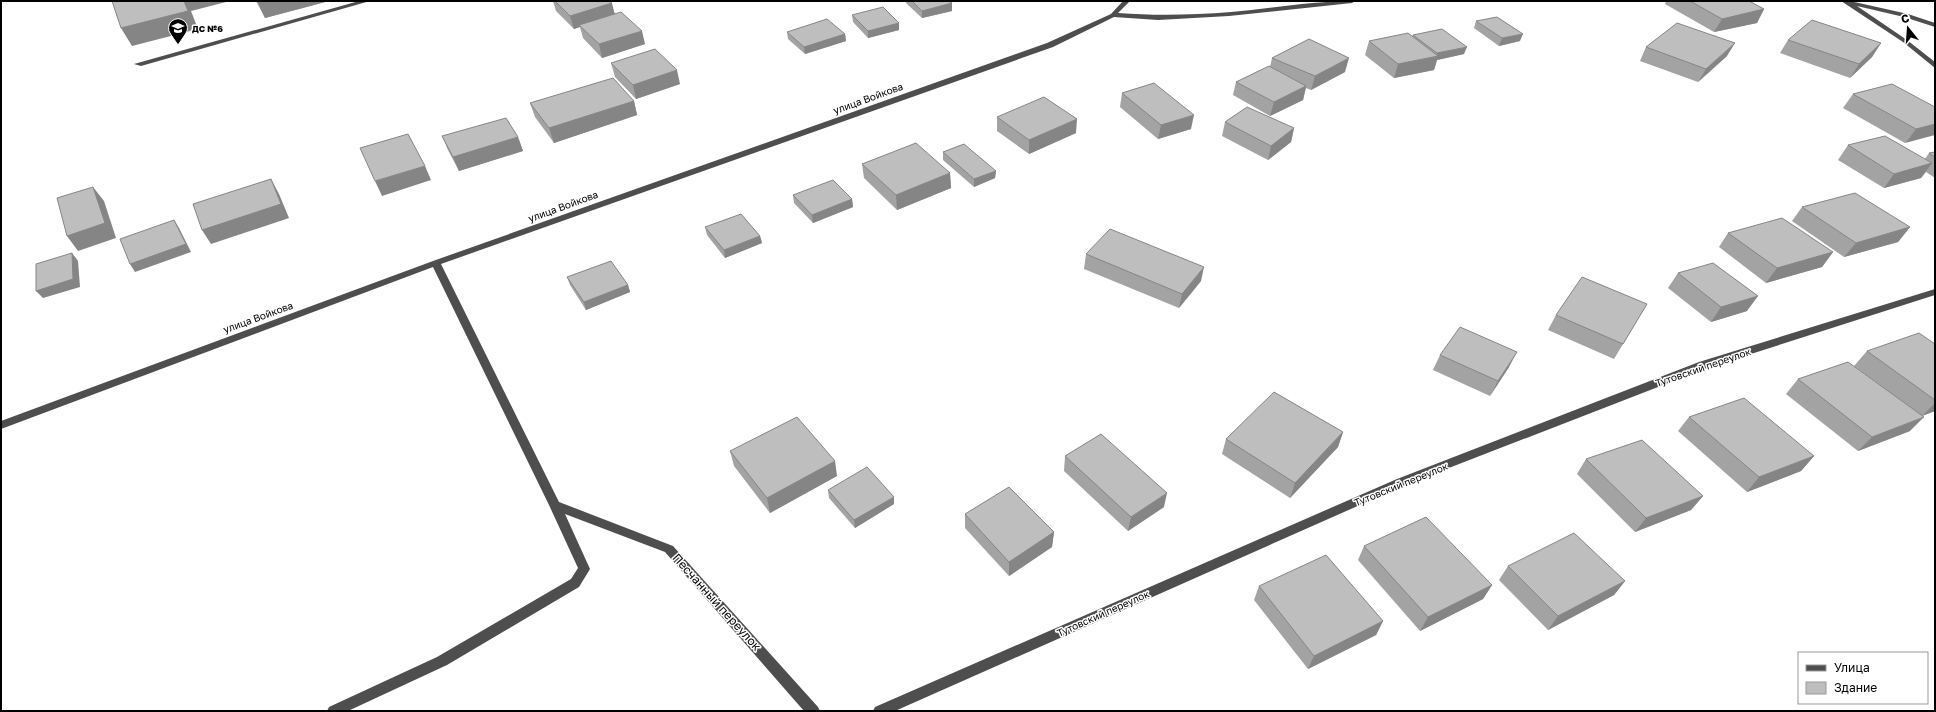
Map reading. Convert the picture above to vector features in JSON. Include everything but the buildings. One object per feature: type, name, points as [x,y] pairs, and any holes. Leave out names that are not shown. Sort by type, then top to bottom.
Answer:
[{"type":"street","points":[[138,64],[367,1]]},
{"type":"street","name":"улица Войкова","points":[[1,425],[436,263],[1050,45],[1113,15],[1127,1]]},
{"type":"street","points":[[1113,15],[1158,18],[1213,15],[1352,1]]},
{"type":"street","points":[[1844,1],[1906,15],[1935,25]]},
{"type":"street","points":[[1844,1],[1905,41],[1935,66]]},
{"type":"street","points":[[334,711],[442,661],[575,583],[584,569],[555,505],[436,263]]},
{"type":"street","name":"Тутовский переулок","points":[[880,711],[1402,482],[1703,365],[1935,292]]},
{"type":"street","name":"Песчанный переулок","points":[[555,505],[669,549],[813,711]]},
{"type":"place","name":"ДС №6","points":[[178,45]]}]
